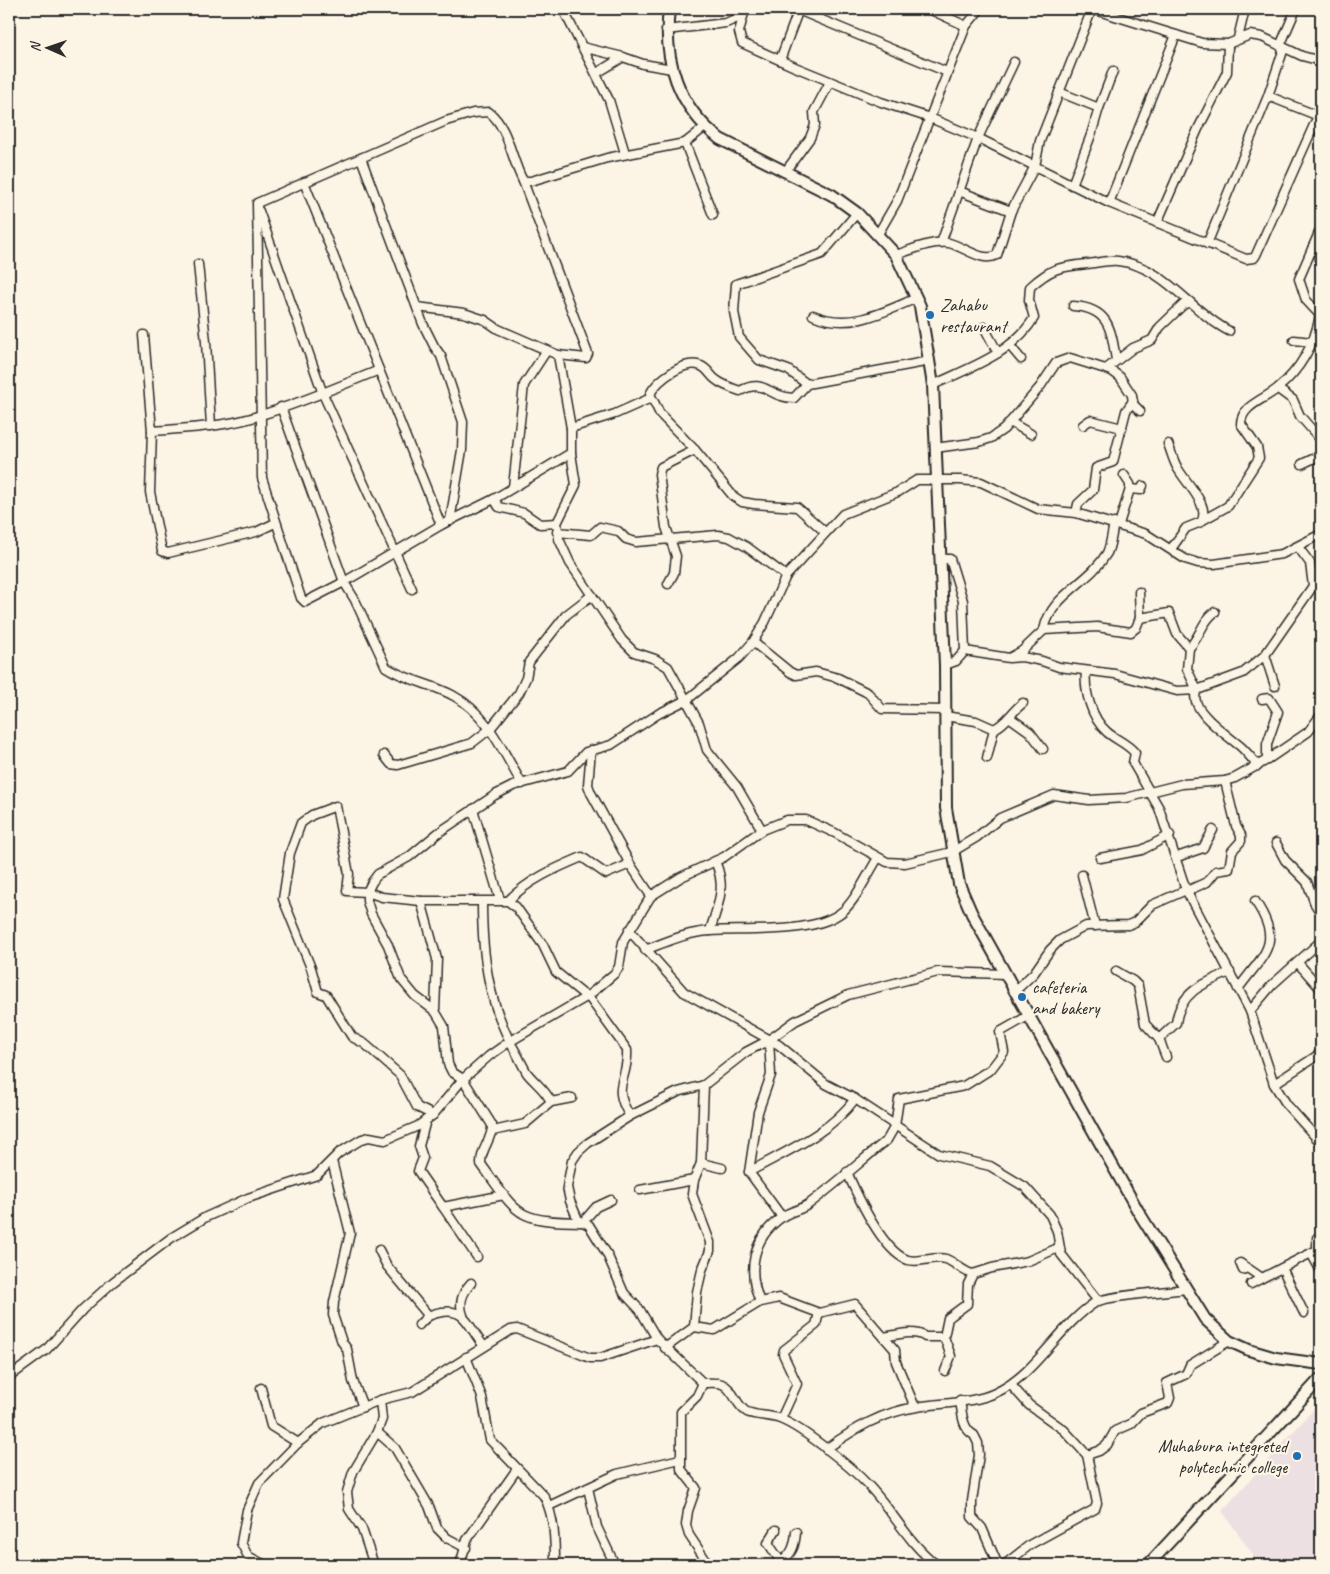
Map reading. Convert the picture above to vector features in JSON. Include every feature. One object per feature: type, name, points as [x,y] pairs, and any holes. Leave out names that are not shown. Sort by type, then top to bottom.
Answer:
[{"type":"main road","points":[[668,9],[666,46],[672,69],[686,100],[705,128],[720,139],[832,195],[857,213],[896,255],[917,298],[924,322],[933,385],[944,665],[946,808],[952,852],[964,896],[1014,992],[1138,1211],[1205,1319],[1230,1341],[1249,1350],[1276,1358],[1321,1364]]},
{"type":"main road","points":[[1148,1565],[1321,1378]]},
{"type":"street","points":[[563,9],[609,100],[625,153]]},
{"type":"street","points":[[929,9],[966,26]]},
{"type":"street","points":[[878,234],[897,202],[966,26],[980,9]]},
{"type":"street","points":[[896,255],[941,243],[948,243],[987,258],[997,256],[1011,211],[1035,166],[1040,141],[1092,9],[1202,43],[1228,44],[1238,38],[1250,35],[1321,62]]},
{"type":"street","points":[[1238,38],[1245,9]]},
{"type":"street","points":[[1207,244],[1268,96],[1282,47],[1296,9]]},
{"type":"street","points":[[780,60],[799,10],[947,72]]},
{"type":"street","points":[[666,30],[726,23],[744,12]]},
{"type":"street","points":[[744,12],[739,32],[740,40],[780,60],[830,82],[881,102],[930,118],[978,138],[1109,203],[1246,259],[1254,258],[1256,255],[1320,117],[1268,96]]},
{"type":"street","points":[[1109,203],[1176,35]]},
{"type":"street","points":[[1157,223],[1198,129],[1227,72],[1228,44]]},
{"type":"street","points":[[582,47],[643,64],[672,69]]},
{"type":"street","points":[[597,73],[623,57]]},
{"type":"street","points":[[941,243],[978,138],[1014,62]]},
{"type":"street","points":[[1072,186],[1091,135],[1098,108],[1113,71]]},
{"type":"street","points":[[785,172],[810,138],[814,125],[814,112],[830,82]]},
{"type":"street","points":[[1059,92],[1098,108]]},
{"type":"street","points":[[257,203],[446,121],[473,113],[489,112],[495,116],[506,137],[516,169],[523,181],[588,354],[586,358],[580,359],[558,355],[471,315],[417,307]]},
{"type":"street","points":[[523,181],[531,181],[625,153],[649,151],[685,143],[705,128]]},
{"type":"street","points":[[685,143],[713,215]]},
{"type":"street","points":[[361,158],[417,307],[434,346],[441,356],[463,422],[462,450],[450,520]]},
{"type":"street","points":[[304,182],[441,525]]},
{"type":"street","points":[[959,192],[1011,211]]},
{"type":"street","points":[[257,203],[323,394],[412,588]]},
{"type":"street","points":[[257,203],[262,478],[275,523],[301,598],[306,602],[450,520],[494,499],[571,452]]},
{"type":"street","points":[[808,384],[788,370],[759,360],[739,337],[734,312],[736,284],[822,254],[857,213]]},
{"type":"street","points":[[1171,549],[1186,528],[1228,506],[1258,463],[1260,453],[1243,428],[1241,418],[1257,402],[1278,389],[1304,359],[1312,342],[1320,315],[1306,300],[1299,279],[1321,228]]},
{"type":"street","points":[[933,385],[1010,346],[1020,337],[1034,318],[1029,300],[1030,287],[1044,274],[1067,265],[1116,261],[1146,269],[1179,291],[1218,325],[1229,331]]},
{"type":"street","points":[[198,264],[212,426]]},
{"type":"street","points":[[813,315],[825,320],[842,322],[868,319],[917,298]]},
{"type":"street","points":[[1106,369],[1133,348],[1152,340],[1160,327],[1183,305],[1190,302]]},
{"type":"street","points":[[1073,306],[1091,307],[1108,322],[1116,360]]},
{"type":"street","points":[[984,327],[998,353]]},
{"type":"street","points":[[144,336],[152,431],[150,492],[162,552],[168,553],[256,532],[275,523]]},
{"type":"street","points":[[1294,340],[1312,342]]},
{"type":"street","points":[[1010,346],[1021,359]]},
{"type":"street","points":[[513,487],[524,385],[547,350]]},
{"type":"street","points":[[558,355],[571,428],[571,452],[576,486],[575,492],[557,523],[558,532],[570,562],[622,640],[634,652],[655,659],[668,667],[688,699],[699,723],[707,750],[737,787],[762,830]]},
{"type":"street","points":[[935,448],[991,438],[1004,429],[1040,387],[1056,363],[1070,358],[1106,369],[1120,377],[1140,411]]},
{"type":"street","points":[[825,532],[797,507],[742,502],[733,496],[695,450],[660,414],[650,394],[654,386],[668,374],[691,364],[701,366],[714,378],[740,391],[750,385],[758,384],[782,398],[794,398],[808,384],[930,361]]},
{"type":"street","points":[[152,431],[212,426],[260,416],[323,394],[378,370]]},
{"type":"street","points":[[1278,389],[1293,400],[1300,416],[1321,440]]},
{"type":"street","points":[[571,428],[615,414],[651,398]]},
{"type":"street","points":[[1076,513],[1078,504],[1093,490],[1096,468],[1113,462],[1126,411],[1133,401]]},
{"type":"street","points":[[282,407],[344,582],[355,600],[386,667],[395,673],[454,695],[476,711],[490,729],[522,784]]},
{"type":"street","points":[[1083,425],[1090,420],[1122,428]]},
{"type":"street","points":[[1010,422],[1031,434]]},
{"type":"street","points":[[1168,444],[1177,467],[1199,498],[1203,520]]},
{"type":"street","points":[[668,584],[676,563],[665,521],[659,474],[661,467],[695,450]]},
{"type":"street","points":[[1302,464],[1321,455]]},
{"type":"street","points":[[1009,658],[1022,650],[1044,630],[1046,620],[1059,599],[1086,578],[1108,551],[1130,489],[1130,484],[1124,474]]},
{"type":"street","points":[[937,1565],[924,1556],[868,1485],[826,1449],[781,1419],[749,1413],[742,1408],[730,1391],[721,1384],[703,1383],[665,1348],[657,1339],[640,1310],[619,1284],[607,1254],[589,1225],[581,1222],[555,1222],[526,1216],[517,1212],[481,1164],[483,1150],[493,1131],[492,1125],[463,1079],[452,1072],[448,1064],[444,1026],[435,1011],[415,996],[401,979],[388,944],[371,914],[366,901],[367,892],[378,874],[409,858],[438,834],[495,795],[522,784],[568,771],[583,754],[611,745],[658,714],[688,699],[739,658],[754,642],[786,576],[843,514],[898,492],[917,480],[981,482],[1038,509],[1076,513],[1146,534],[1185,559],[1198,563],[1214,564],[1265,558],[1298,548],[1321,534]]},
{"type":"street","points":[[1130,489],[1140,490],[1143,486]]},
{"type":"street","points":[[494,499],[500,507],[524,513],[540,524],[557,523]]},
{"type":"street","points":[[558,532],[591,535],[600,527],[618,531],[631,541],[670,540],[718,535],[729,537],[786,576]]},
{"type":"street","points":[[965,651],[1009,658],[1022,657],[1042,661],[1060,668],[1115,674],[1177,691],[1197,690],[1243,673],[1265,654],[1313,586],[1310,563],[1298,548]]},
{"type":"street","points":[[940,559],[950,559],[963,601],[965,651],[956,660],[944,665]]},
{"type":"street","points":[[1313,586],[1321,590]]},
{"type":"street","points":[[1044,630],[1097,627],[1130,632],[1136,628],[1140,618],[1139,592]]},
{"type":"street","points":[[384,755],[392,764],[398,765],[472,743],[490,729],[519,693],[526,678],[529,662],[566,615],[592,595]]},
{"type":"street","points":[[1215,612],[1207,617],[1199,637],[1189,648],[1187,669],[1197,690],[1195,694],[1196,703],[1204,715],[1241,747],[1258,766]]},
{"type":"street","points":[[1140,618],[1169,613],[1177,634],[1189,648]]},
{"type":"street","points":[[754,642],[790,672],[796,675],[816,672],[838,678],[868,693],[882,708],[945,713],[976,721],[994,729],[1002,726],[1010,717],[1011,712],[1023,703]]},
{"type":"street","points":[[1265,654],[1275,686]]},
{"type":"street","points":[[1086,671],[1088,700],[1106,732],[1130,747],[1134,753],[1133,763],[1152,792],[1170,835],[1186,891],[1250,1011],[1274,1084],[1287,1105],[1321,1144]]},
{"type":"street","points":[[1262,699],[1269,698],[1278,712],[1267,744],[1267,760]]},
{"type":"street","points":[[9,1377],[46,1350],[83,1309],[113,1282],[171,1238],[206,1217],[248,1198],[317,1175],[332,1160],[362,1139],[369,1137],[385,1140],[433,1115],[463,1079],[509,1042],[599,989],[619,967],[623,942],[651,896],[680,877],[715,862],[762,830],[795,818],[814,822],[878,858],[894,864],[952,852],[977,837],[1000,818],[1054,795],[1101,800],[1152,792],[1182,784],[1225,781],[1258,766],[1308,732],[1321,715]]},
{"type":"street","points":[[1010,717],[1030,732],[1043,749]]},
{"type":"street","points":[[986,758],[994,729]]},
{"type":"street","points":[[592,750],[588,785],[591,793],[630,864],[651,896]]},
{"type":"street","points":[[1014,992],[1034,973],[1050,950],[1060,940],[1086,926],[1135,922],[1152,905],[1207,882],[1216,871],[1229,870],[1232,851],[1241,841],[1242,835],[1236,826],[1225,781]]},
{"type":"street","points":[[433,1115],[417,1106],[400,1075],[364,1044],[352,1037],[326,995],[318,992],[311,968],[283,899],[290,853],[301,823],[312,815],[336,806],[349,874],[347,890],[367,892],[382,897],[421,901],[482,902],[504,900],[560,867],[582,858],[606,874],[630,864]]},
{"type":"street","points":[[474,809],[504,900],[516,907],[543,945],[556,972],[588,996],[627,1050],[628,1059],[620,1093],[621,1100],[630,1116]]},
{"type":"street","points":[[1177,857],[1203,848],[1213,830]]},
{"type":"street","points":[[1100,858],[1142,850],[1170,835]]},
{"type":"street","points":[[1276,843],[1285,860],[1307,882],[1315,904],[1321,913]]},
{"type":"street","points":[[645,950],[683,936],[710,931],[810,925],[828,920],[840,914],[850,902],[878,858]]},
{"type":"street","points":[[710,931],[722,890],[720,872],[715,862]]},
{"type":"street","points":[[1082,875],[1095,926]]},
{"type":"street","points":[[421,901],[438,959],[435,1011]]},
{"type":"street","points":[[1238,989],[1269,945],[1270,930],[1255,901]]},
{"type":"street","points":[[482,902],[482,938],[492,1002],[509,1042],[528,1073],[537,1081],[551,1102]]},
{"type":"street","points":[[629,930],[684,992],[778,1045],[826,1084],[855,1099],[939,1154],[990,1166],[1025,1187],[1050,1215],[1057,1232],[1058,1248],[1098,1301]]},
{"type":"street","points":[[1250,1011],[1272,985],[1321,941]]},
{"type":"street","points":[[1298,963],[1321,989]]},
{"type":"street","points":[[1116,971],[1134,981],[1138,986],[1145,1024],[1158,1039],[1166,1057]]},
{"type":"street","points":[[581,1222],[570,1201],[567,1187],[572,1162],[588,1143],[630,1116],[678,1092],[704,1086],[746,1052],[769,1040],[810,1013],[848,995],[938,972],[1005,974]]},
{"type":"street","points":[[1158,1039],[1176,1023],[1178,1013],[1190,992],[1230,972]]},
{"type":"street","points":[[760,1302],[754,1287],[754,1250],[761,1238],[782,1216],[809,1204],[887,1140],[895,1126],[899,1099],[964,1086],[991,1069],[1004,1052],[1000,1032],[1028,1016]]},
{"type":"street","points":[[769,1040],[770,1075],[758,1112],[748,1172],[782,1216]]},
{"type":"street","points":[[1274,1084],[1321,1053]]},
{"type":"street","points":[[694,1327],[697,1292],[702,1270],[710,1251],[710,1242],[692,1194],[694,1180],[701,1163],[704,1086]]},
{"type":"street","points":[[493,1131],[525,1124],[551,1102],[572,1098]]},
{"type":"street","points":[[748,1172],[838,1120],[855,1099]]},
{"type":"street","points":[[426,1120],[419,1146],[423,1158],[418,1171],[477,1257]]},
{"type":"street","points":[[332,1160],[350,1232],[334,1302],[333,1315],[342,1342],[347,1349],[353,1381],[363,1406]]},
{"type":"street","points":[[701,1163],[722,1168]]},
{"type":"street","points":[[847,1172],[866,1214],[900,1256],[914,1261],[945,1259],[973,1274],[1028,1261],[1058,1248]]},
{"type":"street","points":[[640,1190],[694,1180]]},
{"type":"street","points":[[443,1207],[504,1195]]},
{"type":"street","points":[[581,1222],[596,1207],[610,1200]]},
{"type":"street","points":[[1251,1284],[1317,1250],[1318,1238]]},
{"type":"street","points":[[379,1250],[387,1266],[428,1315]]},
{"type":"street","points":[[1311,1253],[1321,1271]]},
{"type":"street","points":[[1243,1270],[1240,1263],[1262,1278]]},
{"type":"street","points":[[1282,1268],[1304,1313]]},
{"type":"street","points":[[945,1371],[951,1356],[944,1337],[948,1318],[967,1304],[968,1284],[973,1274]]},
{"type":"street","points":[[471,1283],[464,1290],[460,1302],[463,1315],[472,1332],[484,1346]]},
{"type":"street","points":[[826,1449],[861,1425],[915,1407],[994,1394],[1010,1385],[1082,1314],[1098,1301],[1186,1289]]},
{"type":"street","points":[[665,1348],[694,1327],[714,1330],[760,1302],[784,1299],[819,1313],[855,1304],[895,1350],[896,1362],[915,1407]]},
{"type":"street","points":[[419,1325],[428,1315],[453,1310],[463,1315]]},
{"type":"street","points":[[781,1419],[797,1384],[783,1354],[784,1350],[816,1326],[819,1313]]},
{"type":"street","points":[[265,1565],[248,1556],[243,1551],[241,1543],[247,1510],[259,1483],[298,1443],[322,1423],[380,1400],[412,1392],[511,1330],[517,1329],[576,1351],[582,1356],[600,1358],[657,1339]]},
{"type":"street","points":[[884,1337],[921,1333],[926,1337],[944,1337]]},
{"type":"street","points":[[1087,1455],[1099,1451],[1107,1445],[1115,1431],[1130,1424],[1141,1412],[1168,1403],[1170,1398],[1167,1384],[1186,1374],[1190,1365],[1230,1341]]},
{"type":"street","points":[[466,1357],[482,1397],[487,1436],[544,1496],[550,1506],[555,1536],[555,1565]]},
{"type":"street","points":[[703,1383],[696,1396],[681,1412],[680,1458],[681,1469],[696,1488],[686,1518],[688,1530],[709,1565]]},
{"type":"street","points":[[1004,1565],[1031,1544],[1095,1509],[1097,1503],[1087,1455],[1064,1430],[1029,1404],[1010,1385]]},
{"type":"street","points":[[261,1388],[271,1426],[298,1443]]},
{"type":"street","points":[[374,1565],[362,1529],[349,1509],[347,1492],[353,1472],[377,1432],[382,1419],[380,1400]]},
{"type":"street","points":[[960,1400],[964,1422],[969,1433],[974,1435],[979,1450],[972,1501],[972,1517],[982,1528],[998,1565]]},
{"type":"street","points":[[377,1432],[395,1448],[429,1506],[437,1528],[448,1538],[466,1548]]},
{"type":"street","points":[[550,1506],[618,1474],[680,1458]]},
{"type":"street","points":[[460,1565],[467,1540],[517,1469]]},
{"type":"street","points":[[588,1488],[597,1527],[615,1565]]},
{"type":"street","points":[[776,1530],[768,1543],[779,1564],[791,1553],[796,1542],[796,1532]]},
{"type":"shaded area","name":"Muhabura integreted polytechnic college","points":[[1321,1401],[1321,1565],[1256,1565],[1252,1553],[1222,1511]]},
{"type":"place","name":"Zahabu restaurant","points":[[930,315]]},
{"type":"place","name":"cafeteria and bakery","points":[[1022,997]]},
{"type":"place","name":"Muhabura integreted polytechnic college","points":[[1297,1456]]}]
